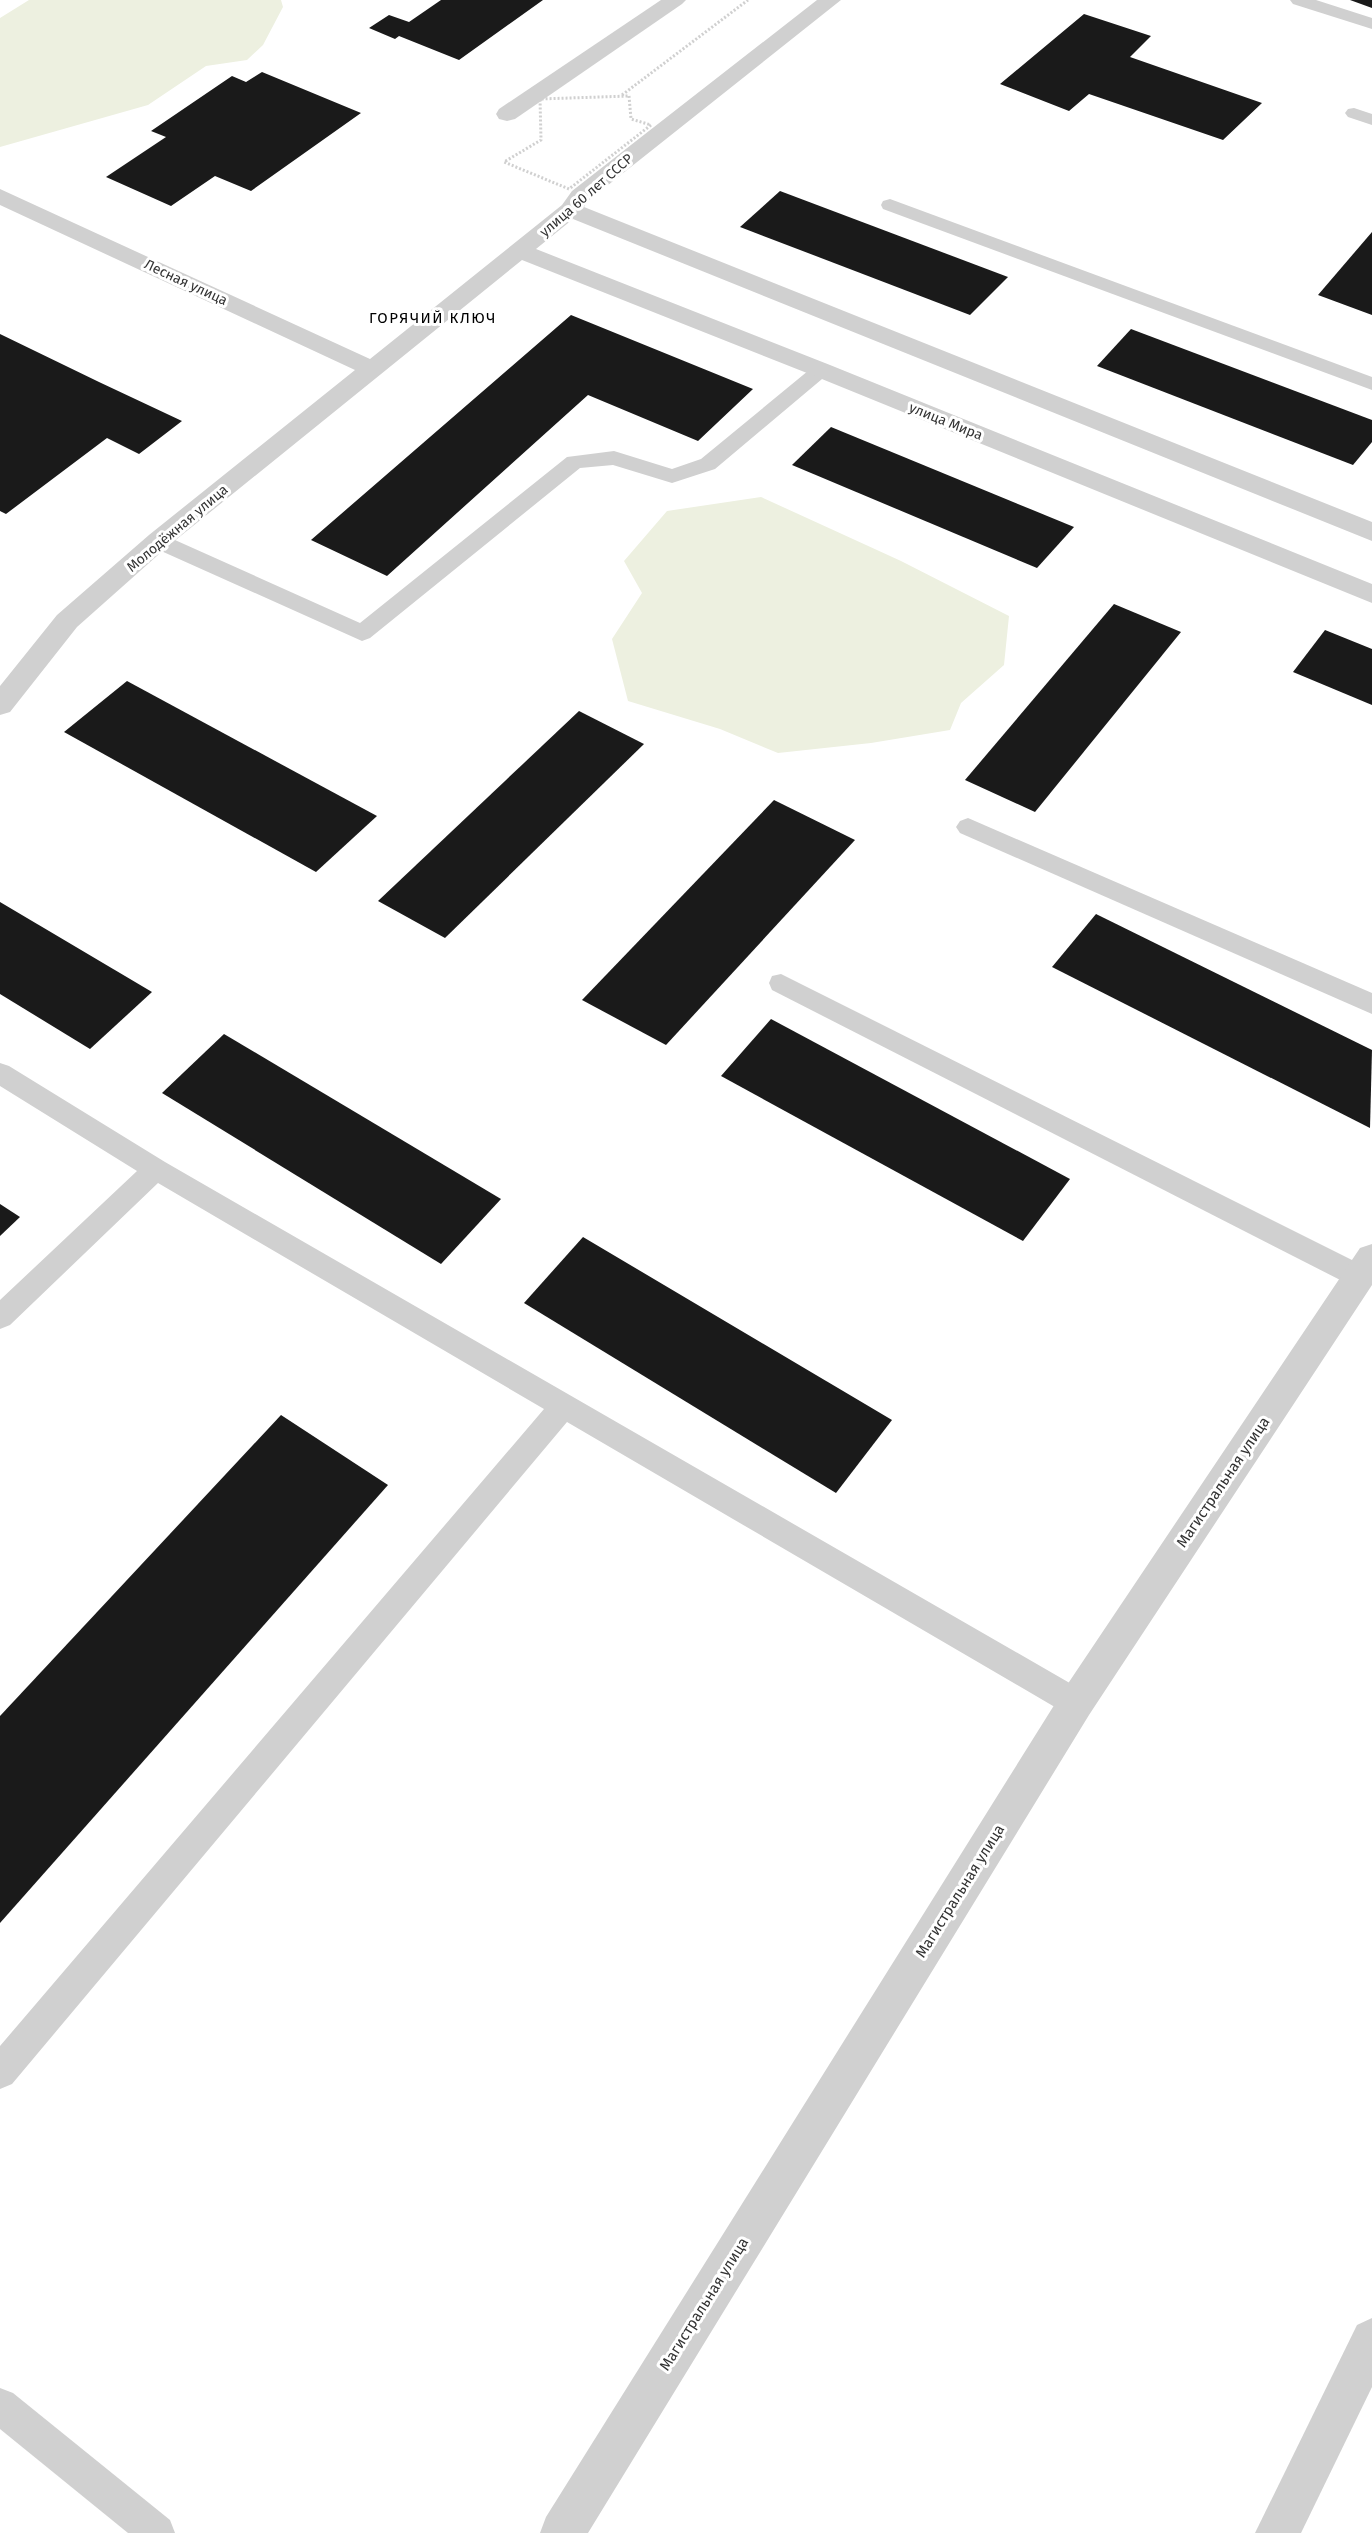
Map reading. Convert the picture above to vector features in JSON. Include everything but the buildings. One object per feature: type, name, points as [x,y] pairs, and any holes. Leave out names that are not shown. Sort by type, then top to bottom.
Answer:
[{"type":"street","points":[[507,114],[675,0]]},
{"type":"street","name":"улица 60 лет СССР","points":[[372,369],[570,210],[589,189],[830,0]]},
{"type":"street","name":"Лесная улица","points":[[0,195],[372,369]]},
{"type":"street","points":[[570,210],[1372,532]]},
{"type":"street","name":"улица Мира","points":[[519,251],[821,370],[1372,594]]},
{"type":"street","name":"Молодёжная улица","points":[[0,705],[67,621],[158,541],[372,369]]},
{"type":"street","name":"Магистральная улица","points":[[562,2533],[1076,1703],[1366,1267]]},
{"type":"street","points":[[1277,2533],[1372,2340]]},
{"type":"lane","points":[[1299,0],[1372,24]]},
{"type":"lane","points":[[1354,113],[1372,120]]},
{"type":"lane","points":[[890,205],[1372,384]]},
{"type":"lane","points":[[158,541],[362,633],[574,462],[614,458],[672,476],[708,464],[821,370]]},
{"type":"lane","points":[[968,827],[1372,1004]]},
{"type":"lane","points":[[781,983],[1366,1267]]},
{"type":"lane","points":[[0,1073],[156,1169],[1076,1703]]},
{"type":"lane","points":[[0,1317],[156,1169]]},
{"type":"lane","points":[[0,2072],[563,1407]]},
{"type":"lane","points":[[0,2406],[157,2533]]},
{"type":"path","points":[[621,96],[628,96],[631,119],[651,125],[569,189],[504,162],[541,140],[540,99],[621,96],[748,0]]},
{"type":"green space","points":[[29,0],[281,0],[283,7],[263,45],[247,60],[206,66],[148,105],[0,147],[0,18]]},
{"type":"green space","points":[[761,497],[901,561],[1009,616],[1004,665],[961,703],[950,730],[871,743],[778,753],[720,729],[628,701],[612,639],[642,593],[624,561],[667,511]]},
{"type":"district","name":"ГОРЯЧИЙ КЛЮЧ","points":[[433,318]]}]
